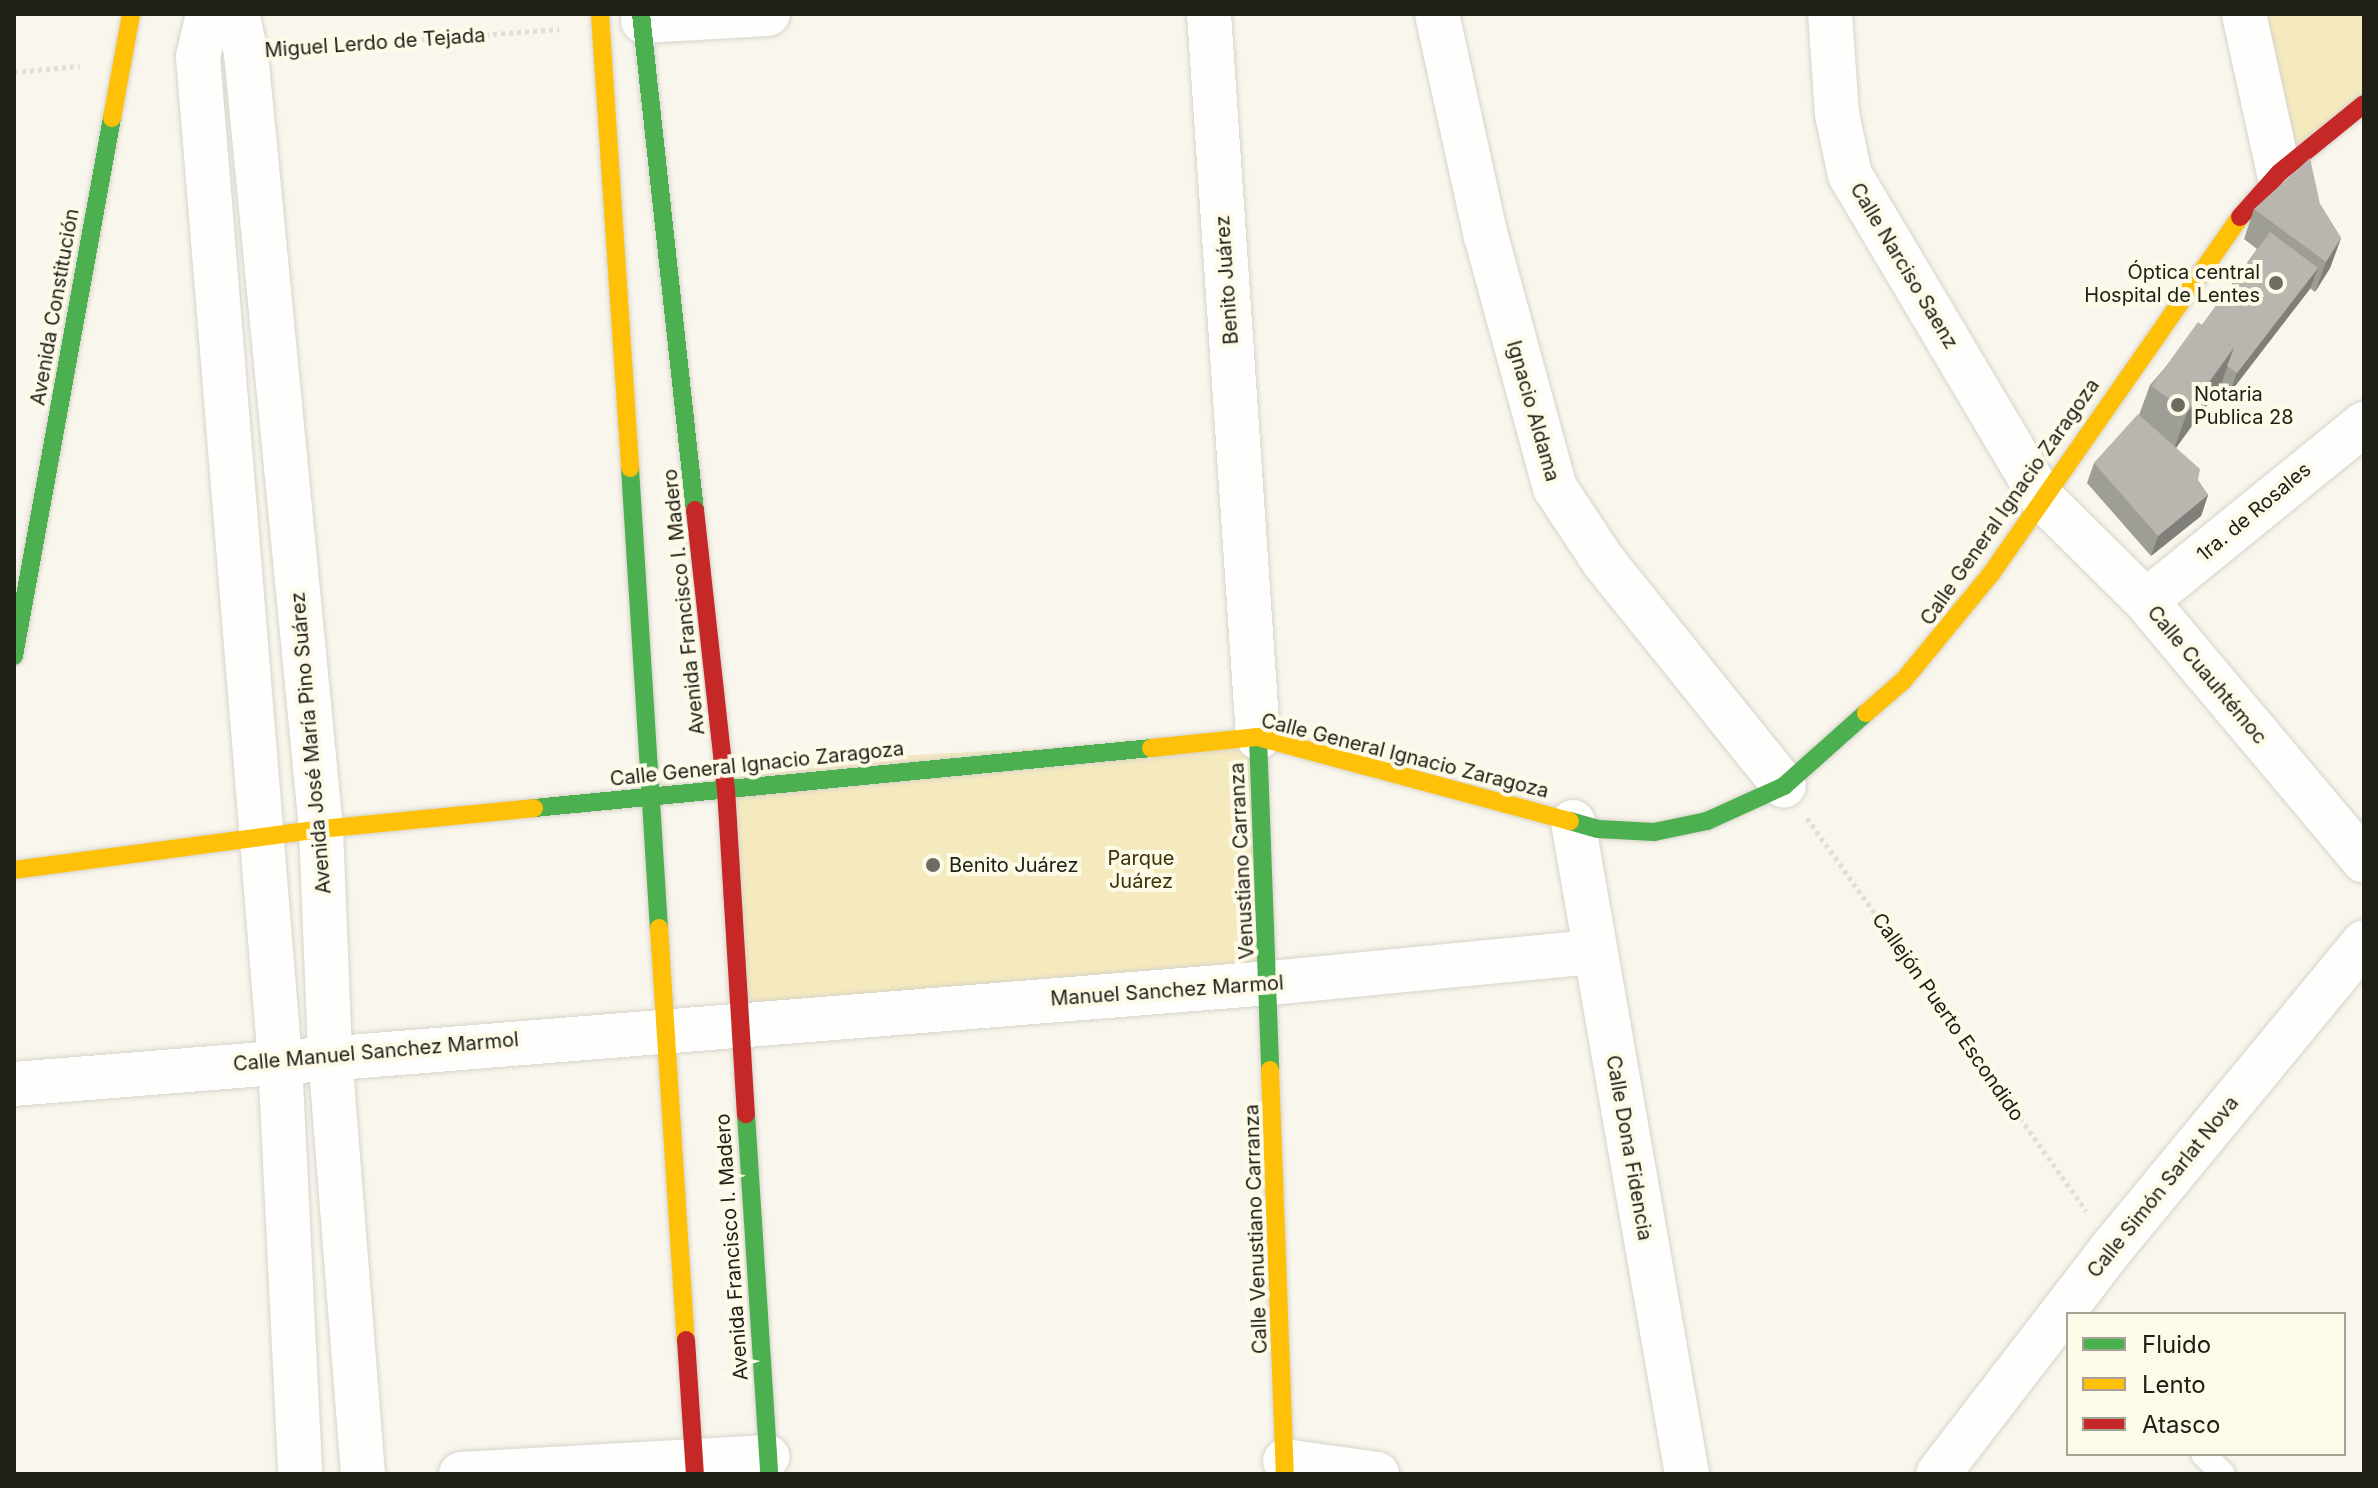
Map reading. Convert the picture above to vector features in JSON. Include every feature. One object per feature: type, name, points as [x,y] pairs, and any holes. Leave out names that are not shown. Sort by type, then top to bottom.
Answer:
[{"type":"street","name":"Avenida Constitución","points":[[14,656],[131,14]]},
{"type":"street","points":[[208,14],[198,57],[280,1060],[300,1474]]},
{"type":"street","points":[[642,17],[768,14]]},
{"type":"street","name":"Benito Juárez","points":[[1209,14],[1258,737]]},
{"type":"street","name":"Ignacio Aldama","points":[[1437,14],[1500,294],[1555,488],[1604,562],[1784,786]]},
{"type":"street","name":"Calle Narciso Saenz","points":[[1830,14],[1837,114],[1850,175],[2041,497]]},
{"type":"street","points":[[2244,14],[2279,173]]},
{"type":"street","name":"Avenida Francisco I. Madero","points":[[642,17],[726,789],[769,1466]]},
{"type":"street","name":"Avenida Francisco I. Madero","points":[[600,20],[695,1468]]},
{"type":"street","name":"Avenida José María Pino Suárez","points":[[242,34],[321,829],[330,1055],[363,1474]]},
{"type":"street","name":"Calle General Ignacio Zaragoza","points":[[14,870],[321,829],[1258,737],[1573,822],[1625,833],[1683,828],[1732,812],[1784,786],[1893,689],[1937,643],[2240,217],[2279,173],[2364,104]]},
{"type":"street","name":"1ra. de Rosales","points":[[2146,601],[2364,424]]},
{"type":"street","name":"Calle Cuauhtémoc","points":[[2041,497],[2146,601],[2364,861]]},
{"type":"street","name":"Venustiano Carranza","points":[[1258,737],[1270,983]]},
{"type":"street","name":"Calle Dona Fidencia","points":[[1573,822],[1687,1474]]},
{"type":"street","name":"Calle Simón Sarlat Nova","points":[[2068,1312],[2112,1248],[2364,942]]},
{"type":"street","name":"Manuel Sanchez Marmol","points":[[739,1024],[1270,983],[1594,952]]},
{"type":"street","name":"Calle Venustiano Carranza","points":[[1270,983],[1285,1468]]},
{"type":"street","name":"Calle Manuel Sanchez Marmol","points":[[14,1084],[330,1055],[739,1024]]},
{"type":"street","name":"Calle Simón Sarlat Nova","points":[[1938,1474],[2066,1315]]},
{"type":"street","points":[[461,1474],[769,1466]]},
{"type":"street","points":[[1285,1468],[1377,1474]]},
{"type":"lane","points":[[2316,140],[2364,125]]},
{"type":"lane","points":[[2205,1456],[2223,1474]]},
{"type":"path","name":"Miguel Lerdo de Tejada","points":[[242,34],[600,20]]},
{"type":"path","points":[[14,72],[123,63]]},
{"type":"path","name":"Callejón Puerto Escondido","points":[[1784,786],[2112,1248]]},
{"type":"green space","points":[[2244,14],[2364,14],[2364,104],[2279,173]]},
{"type":"green space","name":"Parque Juárez","points":[[1258,737],[1271,983],[737,1011],[724,765]]},
{"type":"building","points":[[2310,158],[2320,204],[2341,238],[2326,262],[2254,209]]},
{"type":"building","points":[[2270,232],[2318,268],[2237,373],[2227,366],[2234,348],[2202,325]]},
{"type":"building","points":[[2198,322],[2234,348],[2187,412],[2152,386]]},
{"type":"building","points":[[2138,414],[2200,469],[2198,480],[2208,495],[2158,536],[2094,463]]},
{"type":"traffic: fast","points":[[641,14],[695,510]]},
{"type":"traffic: fast","points":[[14,656],[112,118]]},
{"type":"traffic: fast","points":[[630,468],[659,928]]},
{"type":"traffic: fast","points":[[1570,821],[1598,829],[1654,832],[1707,821],[1784,786],[1866,713]]},
{"type":"traffic: fast","points":[[1258,737],[1270,1070]]},
{"type":"traffic: fast","points":[[534,808],[1151,748]]},
{"type":"traffic: fast","points":[[746,1114],[769,1474]]},
{"type":"traffic: slow","points":[[112,118],[131,14]]},
{"type":"traffic: slow","points":[[600,14],[630,468]]},
{"type":"traffic: slow","points":[[1866,713],[1903,681],[1991,574],[2240,217]]},
{"type":"traffic: slow","points":[[1151,748],[1258,737],[1570,821]]},
{"type":"traffic: slow","points":[[14,870],[321,829],[534,808]]},
{"type":"traffic: slow","points":[[659,928],[686,1340]]},
{"type":"traffic: slow","points":[[1270,1070],[1285,1474]]},
{"type":"traffic: jam","points":[[2240,217],[2279,173],[2364,104]]},
{"type":"traffic: jam","points":[[695,510],[726,789],[746,1114]]},
{"type":"traffic: jam","points":[[686,1340],[695,1474]]},
{"type":"place","name":"Óptica central Hospital de Lentes","points":[[2276,283]]},
{"type":"place","name":"Notaria Publica 28","points":[[2178,405]]},
{"type":"place","name":"Benito Juárez","points":[[933,865]]}]
